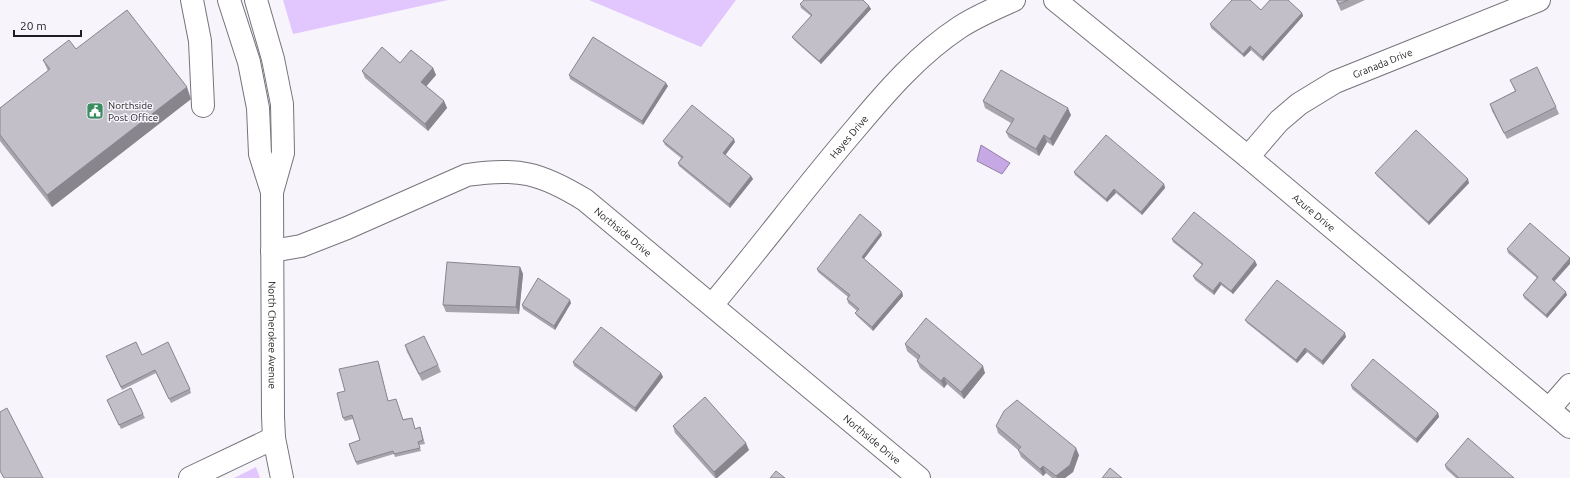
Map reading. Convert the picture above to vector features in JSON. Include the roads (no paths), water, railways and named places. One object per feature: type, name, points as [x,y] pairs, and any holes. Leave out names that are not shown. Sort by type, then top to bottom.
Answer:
[{"type":"street","points":[[192,0],[200,41],[203,106]]},
{"type":"street","name":"North Cherokee Avenue","points":[[229,0],[249,62],[258,108],[260,154],[272,192]]},
{"type":"street","name":"North Cherokee Avenue","points":[[256,0],[273,59],[282,104],[284,153],[272,192],[274,438],[282,478]]},
{"type":"street","name":"Hayes Drive","points":[[712,305],[826,163],[891,87],[940,41],[961,26],[1014,0]]},
{"type":"street","name":"Azure Drive","points":[[1055,0],[1248,157],[1570,427]]},
{"type":"street","name":"Granada Drive","points":[[1248,157],[1279,121],[1299,104],[1335,82],[1538,0]]},
{"type":"street","name":"Northside Drive","points":[[272,251],[301,246],[314,241],[467,175],[487,172],[533,174],[560,185],[585,200],[919,478]]},
{"type":"street","points":[[1549,409],[1570,385]]},
{"type":"street","points":[[190,478],[274,438]]},
{"type":"place","name":"Northside Post Office","points":[[95,111]]}]
